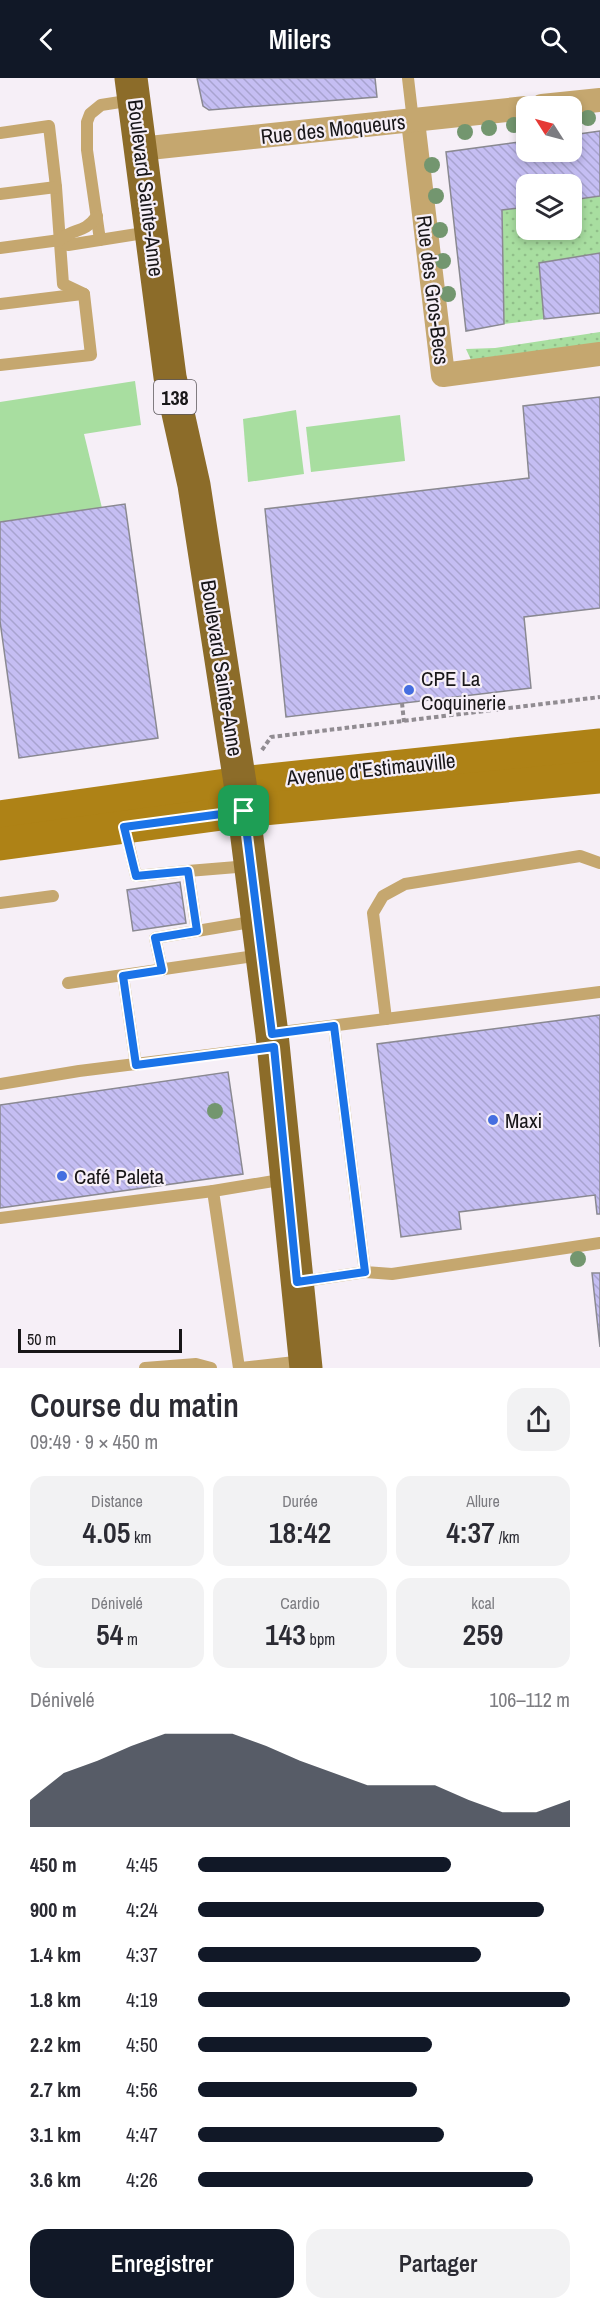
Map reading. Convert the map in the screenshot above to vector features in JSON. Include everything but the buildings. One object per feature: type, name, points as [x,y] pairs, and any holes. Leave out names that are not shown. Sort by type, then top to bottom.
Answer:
[{"type":"main road","name":"Boulevard Sainte-Anne","points":[[133,89],[170,377],[194,485],[242,797],[273,1040],[306,1365]]},
{"type":"main road","name":"Avenue d'Estimauville","points":[[0,844],[124,827],[242,797],[600,745]]},
{"type":"main road","name":"Avenue d'Estimauville","points":[[0,818],[242,797],[600,777]]},
{"type":"street","points":[[582,102],[600,100]]},
{"type":"street","name":"Rue des Moqueurs","points":[[140,149],[516,109]]},
{"type":"street","name":"Rue des Gros-Becs","points":[[413,120],[443,375],[600,354]]},
{"type":"lane","points":[[408,78],[413,120]]},
{"type":"lane","points":[[100,240],[87,150],[87,122],[90,114],[100,105],[133,89]]},
{"type":"lane","points":[[0,133],[49,126],[63,284],[84,294]]},
{"type":"lane","points":[[0,194],[56,187]]},
{"type":"lane","points":[[0,248],[60,240],[67,234],[86,229],[97,216]]},
{"type":"lane","points":[[60,240],[68,245],[152,232]]},
{"type":"lane","points":[[0,304],[84,294]]},
{"type":"lane","points":[[0,365],[91,355],[84,294]]},
{"type":"lane","points":[[124,827],[136,876],[251,866]]},
{"type":"lane","points":[[386,1019],[373,913],[383,896],[405,884],[580,856],[600,862]]},
{"type":"lane","points":[[188,871],[197,931]]},
{"type":"lane","points":[[0,903],[53,896]]},
{"type":"lane","points":[[162,970],[155,938],[258,921]]},
{"type":"lane","points":[[68,983],[262,955]]},
{"type":"lane","points":[[123,976],[136,1065]]},
{"type":"lane","points":[[0,1084],[79,1071],[136,1065],[273,1040],[334,1026],[600,992]]},
{"type":"lane","points":[[334,1026],[365,1272]]},
{"type":"lane","points":[[0,1218],[213,1191],[287,1179]]},
{"type":"lane","points":[[213,1191],[240,1368],[306,1365]]},
{"type":"lane","points":[[297,1282],[365,1272],[392,1274],[600,1243]]},
{"type":"lane","points":[[145,1368],[196,1364],[211,1368]]},
{"type":"path","points":[[242,797],[271,737],[600,697]]},
{"type":"path","points":[[402,703],[404,722]]},
{"type":"green space","points":[[600,196],[600,253],[539,263],[544,319],[504,324],[502,210],[516,208],[516,240],[582,240],[582,199]]},
{"type":"green space","points":[[600,332],[600,343],[471,360],[466,349],[495,348]]},
{"type":"green space","points":[[135,381],[141,425],[84,434],[102,508],[0,523],[0,402]]},
{"type":"green space","points":[[296,410],[304,474],[248,482],[243,419]]},
{"type":"green space","points":[[400,415],[405,461],[311,472],[306,427]]},
{"type":"place","name":"CPE La Coquinerie","points":[[409,690]]},
{"type":"place","name":"Maxi","points":[[493,1120]]},
{"type":"place","name":"Café Paleta","points":[[62,1176]]},
{"type":"route","points":[[244,811],[272,1034],[334,1026],[365,1272],[297,1282],[274,1047],[136,1065],[123,976],[162,970],[155,938],[197,931],[188,871],[136,876],[124,827],[244,811]]}]
